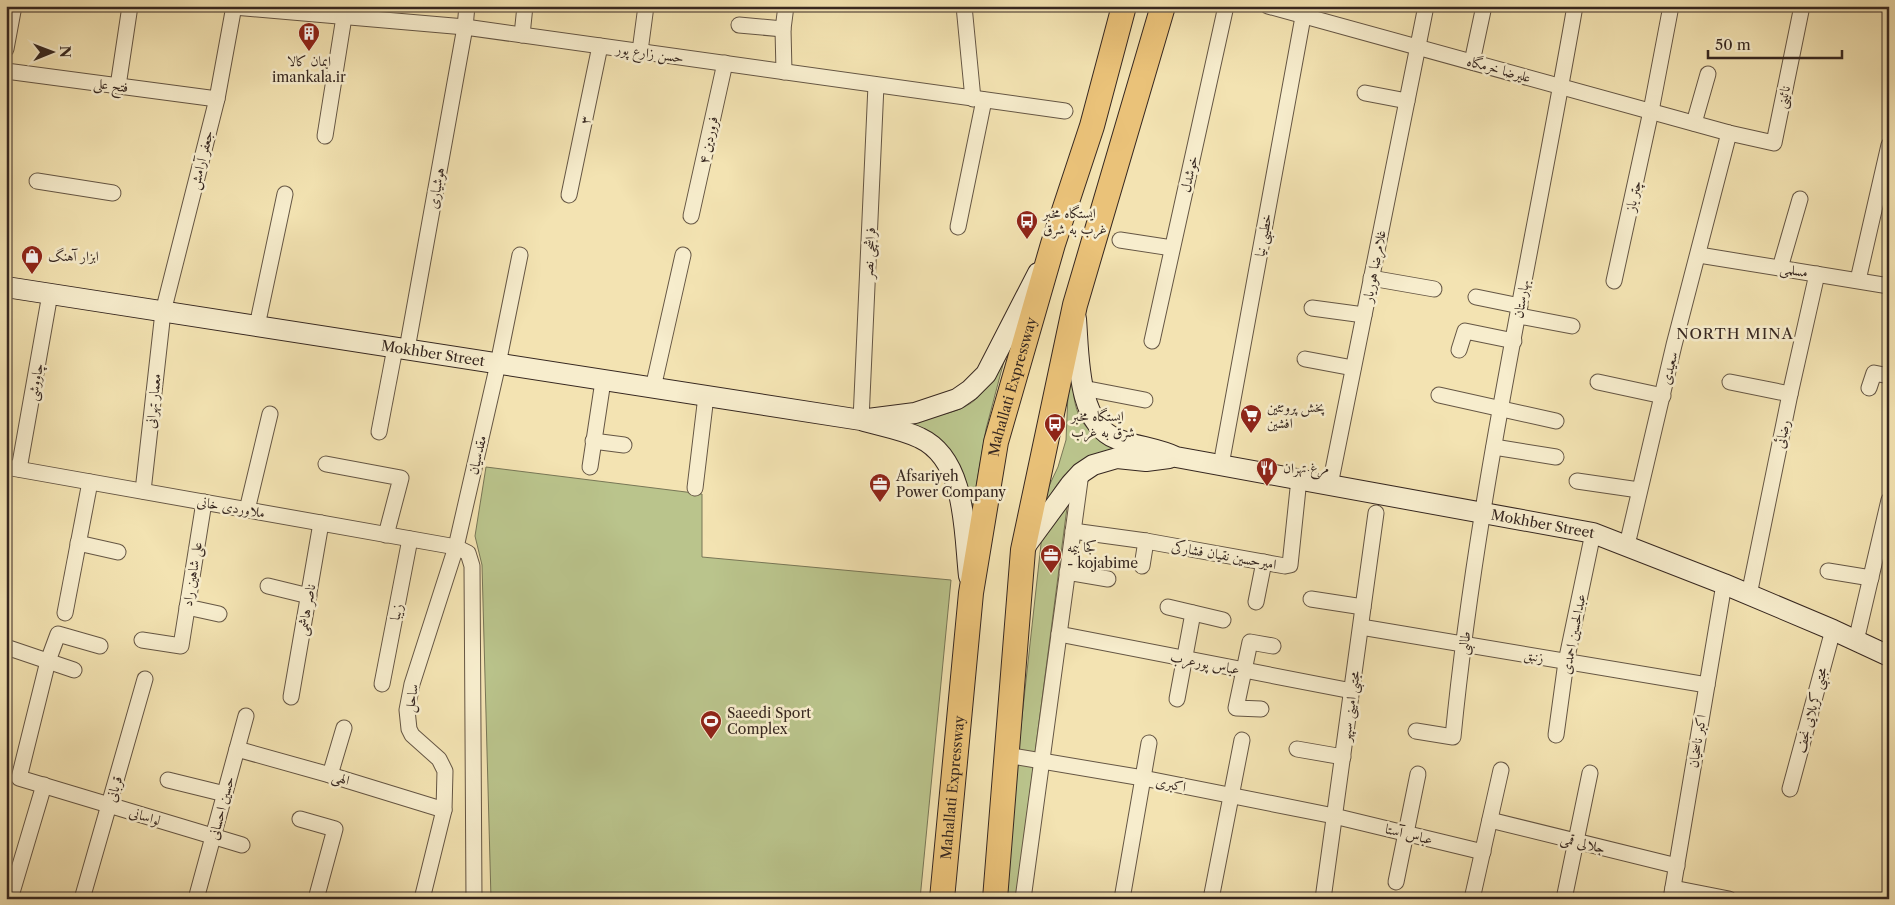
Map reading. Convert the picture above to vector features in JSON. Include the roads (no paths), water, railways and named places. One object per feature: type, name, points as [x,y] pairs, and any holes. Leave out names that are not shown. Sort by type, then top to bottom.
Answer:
[{"type":"highway","name":"Mahallati Expressway","points":[[942,899],[971,593],[996,442],[1054,244],[1092,126],[1124,6]]},
{"type":"highway","points":[[995,898],[1023,550],[1075,305],[1163,6]]},
{"type":"main road","points":[[861,420],[915,413],[957,398],[970,390],[986,374],[1054,244]]},
{"type":"main road","name":"Mokhber Street","points":[[6,287],[861,420]]},
{"type":"main road","points":[[1075,305],[1083,388],[1086,405],[1091,416],[1105,434],[1132,444],[1161,450],[1176,457]]},
{"type":"main road","points":[[861,420],[919,437],[930,444],[945,462],[956,482],[962,501],[971,593]]},
{"type":"main road","points":[[1023,550],[1080,473],[1094,465],[1117,458],[1146,460],[1176,457]]},
{"type":"main road","name":"Mokhber Street","points":[[1176,457],[1593,533],[1724,584],[1889,656]]},
{"type":"street","points":[[6,49],[14,6]]},
{"type":"street","points":[[118,86],[130,6]]},
{"type":"street","name":"حسن زارع پور","points":[[234,6],[465,27],[1065,111]]},
{"type":"street","name":"جعفر آرامش","points":[[163,312],[217,99],[234,6]]},
{"type":"street","name":"هوشیاری","points":[[379,432],[401,348],[465,27],[467,6]]},
{"type":"street","points":[[522,35],[526,6]]},
{"type":"street","points":[[640,51],[646,6]]},
{"type":"street","points":[[784,72],[783,29],[786,6]]},
{"type":"street","points":[[958,227],[979,99],[964,6]]},
{"type":"street","name":"خوشدل","points":[[1152,341],[1226,6]]},
{"type":"street","name":"علیرضا خرمگاه","points":[[1268,6],[1304,11],[1418,47],[1729,133]]},
{"type":"street","name":"غلامرضا هوریار","points":[[1330,485],[1426,6]]},
{"type":"street","points":[[1472,62],[1484,6]]},
{"type":"street","name":"بهارستان","points":[[1482,512],[1575,6]]},
{"type":"street","name":"چتر باز","points":[[1614,281],[1651,111],[1671,6]]},
{"type":"street","name":"نائینی","points":[[1729,133],[1774,142],[1802,6]]},
{"type":"street","name":"خطیبی نیا","points":[[1221,465],[1304,11]]},
{"type":"street","points":[[326,136],[344,17]]},
{"type":"street","points":[[740,24],[783,29]]},
{"type":"street","name":"۳","points":[[569,195],[600,46]]},
{"type":"street","name":"فروردین ۴","points":[[691,216],[725,64]]},
{"type":"street","name":"فتح علی","points":[[6,71],[217,99]]},
{"type":"street","points":[[1694,123],[1708,74]]},
{"type":"street","name":"فراشچی نصر","points":[[861,420],[876,85]]},
{"type":"street","points":[[1364,93],[1407,101]]},
{"type":"street","name":"سعیدی","points":[[1627,545],[1674,345],[1729,133]]},
{"type":"street","points":[[1858,280],[1889,145]]},
{"type":"street","points":[[37,181],[113,193]]},
{"type":"street","points":[[257,326],[285,194]]},
{"type":"street","points":[[1780,268],[1800,199]]},
{"type":"street","points":[[1120,240],[1172,248]]},
{"type":"street","name":"مقدسیان","points":[[456,547],[498,364],[520,255]]},
{"type":"street","points":[[653,388],[683,255]]},
{"type":"street","name":"مسلمی","points":[[1698,255],[1889,286]]},
{"type":"street","name":"رضائی","points":[[1749,595],[1790,394],[1817,274]]},
{"type":"street","points":[[1371,278],[1434,289]]},
{"type":"street","name":"چاووشی","points":[[12,468],[50,294]]},
{"type":"street","points":[[1476,297],[1572,326]]},
{"type":"street","points":[[1312,308],[1364,315]]},
{"type":"street","name":"معمار تهرانی","points":[[143,491],[163,312]]},
{"type":"street","points":[[1459,350],[1465,331],[1514,341]]},
{"type":"street","points":[[1305,359],[1353,368]]},
{"type":"street","points":[[1869,388],[1874,373],[1889,376]]},
{"type":"street","points":[[590,467],[603,380]]},
{"type":"street","points":[[1598,382],[1663,396]]},
{"type":"street","points":[[1730,382],[1790,394]]},
{"type":"street","points":[[1083,388],[1145,400]]},
{"type":"street","points":[[1439,395],[1556,421]]},
{"type":"street","points":[[694,488],[706,396]]},
{"type":"street","points":[[247,510],[270,414]]},
{"type":"street","points":[[593,441],[624,446]]},
{"type":"street","points":[[1494,447],[1556,458]]},
{"type":"street","points":[[326,464],[401,478],[386,535]]},
{"type":"street","name":"ملاوردی خانی","points":[[12,468],[456,547]]},
{"type":"street","points":[[995,898],[1024,899],[1080,473]]},
{"type":"street","name":"امیرحسین نقیان فشارکی","points":[[1073,531],[1146,541],[1285,566],[1290,565],[1299,479]]},
{"type":"street","points":[[1578,480],[1639,490]]},
{"type":"street","points":[[65,613],[90,482]]},
{"type":"street","points":[[1856,641],[1871,578],[1884,539],[1889,500]]},
{"type":"street","name":"علی شاهین راد","points":[[142,640],[181,646],[204,502]]},
{"type":"street","name":"طالبی","points":[[1416,731],[1453,737],[1482,512]]},
{"type":"street","name":"مجتبی امینی سپهر","points":[[1323,899],[1376,513]]},
{"type":"street","name":"ناصر هاشمی","points":[[291,697],[321,523]]},
{"type":"street","name":"عبدالحسین احمدی","points":[[1556,736],[1566,662],[1593,533]]},
{"type":"street","name":"زیبا","points":[[382,684],[410,539]]},
{"type":"street","points":[[1142,566],[1146,541]]},
{"type":"street","points":[[78,543],[118,552]]},
{"type":"street","points":[[456,547],[468,553],[472,566],[474,899]]},
{"type":"street","name":"ساحل","points":[[422,899],[444,810],[445,770],[440,759],[412,735],[409,729],[407,710],[412,684],[456,547]]},
{"type":"street","points":[[1256,602],[1264,562]]},
{"type":"street","points":[[1828,571],[1871,578]]},
{"type":"street","points":[[1067,572],[1108,579]]},
{"type":"street","name":"اکبر ناسخیان","points":[[1672,893],[1724,584]]},
{"type":"street","points":[[268,586],[309,596]]},
{"type":"street","points":[[1312,599],[1363,607]]},
{"type":"street","points":[[187,607],[219,614]]},
{"type":"street","points":[[1168,607],[1223,620]]},
{"type":"street","points":[[1177,698],[1193,613]]},
{"type":"street","name":"زنبق","points":[[1360,627],[1707,685]]},
{"type":"street","name":"مجتبی کربلایی نجف","points":[[1790,789],[1833,630]]},
{"type":"street","points":[[48,661],[58,634],[100,646]]},
{"type":"street","name":"عباس پورعرب","points":[[1059,634],[1352,691]]},
{"type":"street","points":[[1261,709],[1236,708],[1250,642],[1273,646]]},
{"type":"street","points":[[6,647],[74,670]]},
{"type":"street","name":"لواسانی","points":[[48,661],[19,778],[242,845]]},
{"type":"street","name":"قربانی","points":[[82,899],[145,679]]},
{"type":"street","name":"حسین احسانی","points":[[196,899],[246,716]]},
{"type":"street","points":[[330,775],[344,728]]},
{"type":"street","points":[[1211,899],[1242,740]]},
{"type":"street","points":[[1122,899],[1149,743]]},
{"type":"street","name":"الهی","points":[[237,749],[444,810]]},
{"type":"street","points":[[1297,749],[1343,757]]},
{"type":"street","name":"اکبری","points":[[1006,755],[1143,778],[1334,816]]},
{"type":"street","points":[[1472,899],[1501,770]]},
{"type":"street","points":[[1564,899],[1590,773]]},
{"type":"street","points":[[1396,882],[1418,774]]},
{"type":"street","points":[[168,780],[225,794]]},
{"type":"street","points":[[6,897],[10,899],[44,785]]},
{"type":"street","name":"عباس آستا","points":[[1334,816],[1483,852]]},
{"type":"street","points":[[300,819],[335,828],[316,899]]},
{"type":"street","name":"جلالی قمی","points":[[1490,820],[1677,866]]},
{"type":"street","points":[[1672,893],[1730,899]]},
{"type":"place","name":"ایمان کالا imankala.ir","points":[[309,52]]},
{"type":"place","name":"ایستگاه مخبر غرب به شرق","points":[[1027,240]]},
{"type":"place","name":"ابزار آهنگ","points":[[32,275]]},
{"type":"place","name":"پخش پروتئین افشین","points":[[1251,434]]},
{"type":"place","name":"ایستگاه مخبر شرق به غرب","points":[[1055,443]]},
{"type":"place","name":"مرغ تهران","points":[[1267,487]]},
{"type":"place","name":"Afsariyeh Power Company","points":[[880,503]]},
{"type":"place","name":"کجا بیمه - kojabime","points":[[1051,574]]},
{"type":"place","name":"Saeedi Sport Complex","points":[[711,740]]},
{"type":"district","name":"NORTH MINA","points":[[1735,334]]}]
